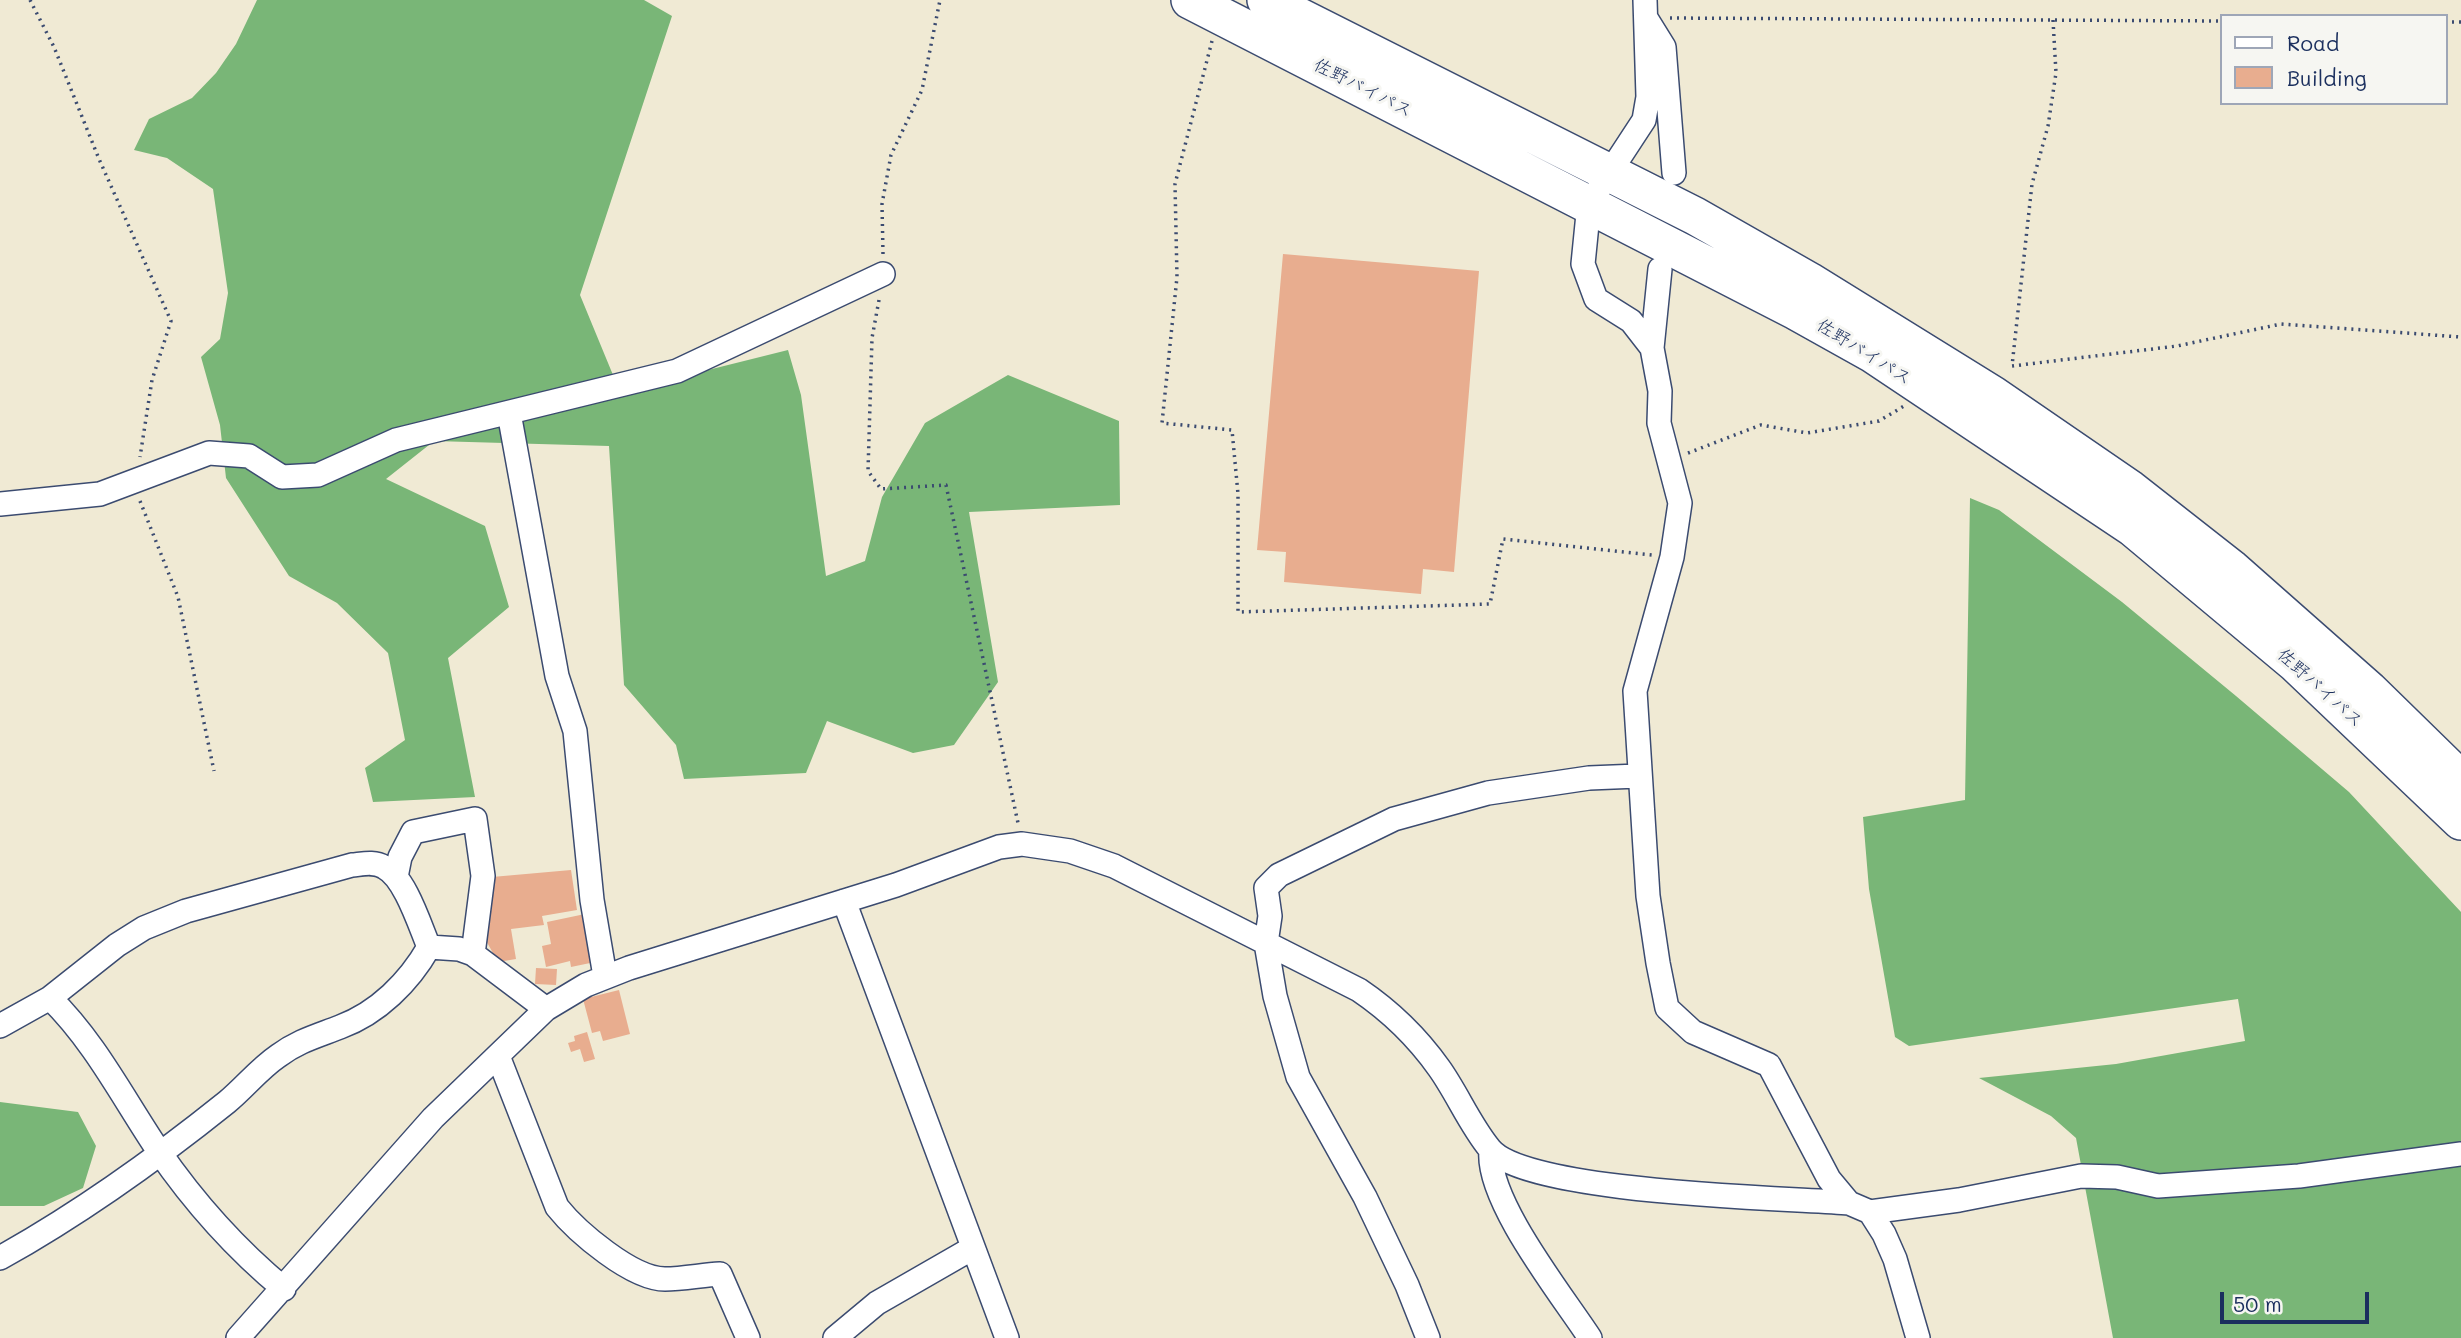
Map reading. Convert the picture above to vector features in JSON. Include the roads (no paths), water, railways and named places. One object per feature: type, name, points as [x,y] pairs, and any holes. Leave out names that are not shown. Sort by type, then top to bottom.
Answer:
[{"type":"highway","name":"佐野バイパス","points":[[1266,0],[1695,216],[1821,288],[1993,395],[2130,489],[2241,578],[2369,690],[2461,780]]},
{"type":"highway","name":"佐野バイパス","points":[[1205,7],[1796,311],[1873,354],[2132,527],[2296,664],[2461,821]]},
{"type":"street","points":[[1645,9],[1647,97],[1644,120],[1589,204],[1583,264],[1596,299],[1631,321],[1652,348]]},
{"type":"street","points":[[1645,9],[1664,47],[1674,173]]},
{"type":"street","points":[[1660,269],[1652,348],[1660,391],[1659,423],[1680,503],[1672,557],[1634,691],[1648,896],[1667,1008],[1693,1032],[1769,1065],[1829,1179],[1859,1208],[1895,1259],[1918,1338]]},
{"type":"street","points":[[0,504],[100,494],[209,453],[249,456],[282,477],[318,475],[396,440],[677,371],[883,274]]},
{"type":"street","points":[[509,413],[557,676],[575,731],[592,900],[605,976]]},
{"type":"street","points":[[1428,1338],[1365,1197],[1298,1077],[1275,996],[1266,943],[1270,916],[1266,888],[1279,875],[1394,819],[1488,793],[1589,778],[1638,776]]},
{"type":"street","points":[[396,877],[400,857],[413,832],[475,820],[483,876],[473,954]]},
{"type":"street","points":[[238,1338],[433,1118],[546,1009],[605,976],[844,901],[975,854],[1022,844],[1070,851],[1114,866],[1359,990],[1387,1010],[1438,1066],[1491,1151],[1540,1173],[1657,1189],[1859,1208],[1959,1200],[2081,1176],[2117,1177],[2158,1186],[2299,1175],[2461,1154]]},
{"type":"street","points":[[0,1026],[50,998],[117,945],[144,928],[186,911],[352,865],[369,863],[384,867],[396,877],[429,947]]},
{"type":"street","points":[[844,901],[971,1249],[1007,1338]]},
{"type":"street","points":[[429,947],[459,949],[473,954],[546,1009]]},
{"type":"street","points":[[0,1258],[69,1217],[160,1152],[229,1101],[261,1069],[299,1041],[342,1027],[378,1006],[415,970],[429,947]]},
{"type":"street","points":[[50,998],[90,1041],[160,1152],[194,1198],[284,1289]]},
{"type":"street","points":[[498,1056],[557,1207],[572,1226],[606,1253],[646,1274],[664,1279],[720,1274],[748,1338]]},
{"type":"street","points":[[1491,1151],[1489,1166],[1504,1206],[1590,1338]]},
{"type":"street","points":[[835,1338],[877,1303],[971,1249]]}]
